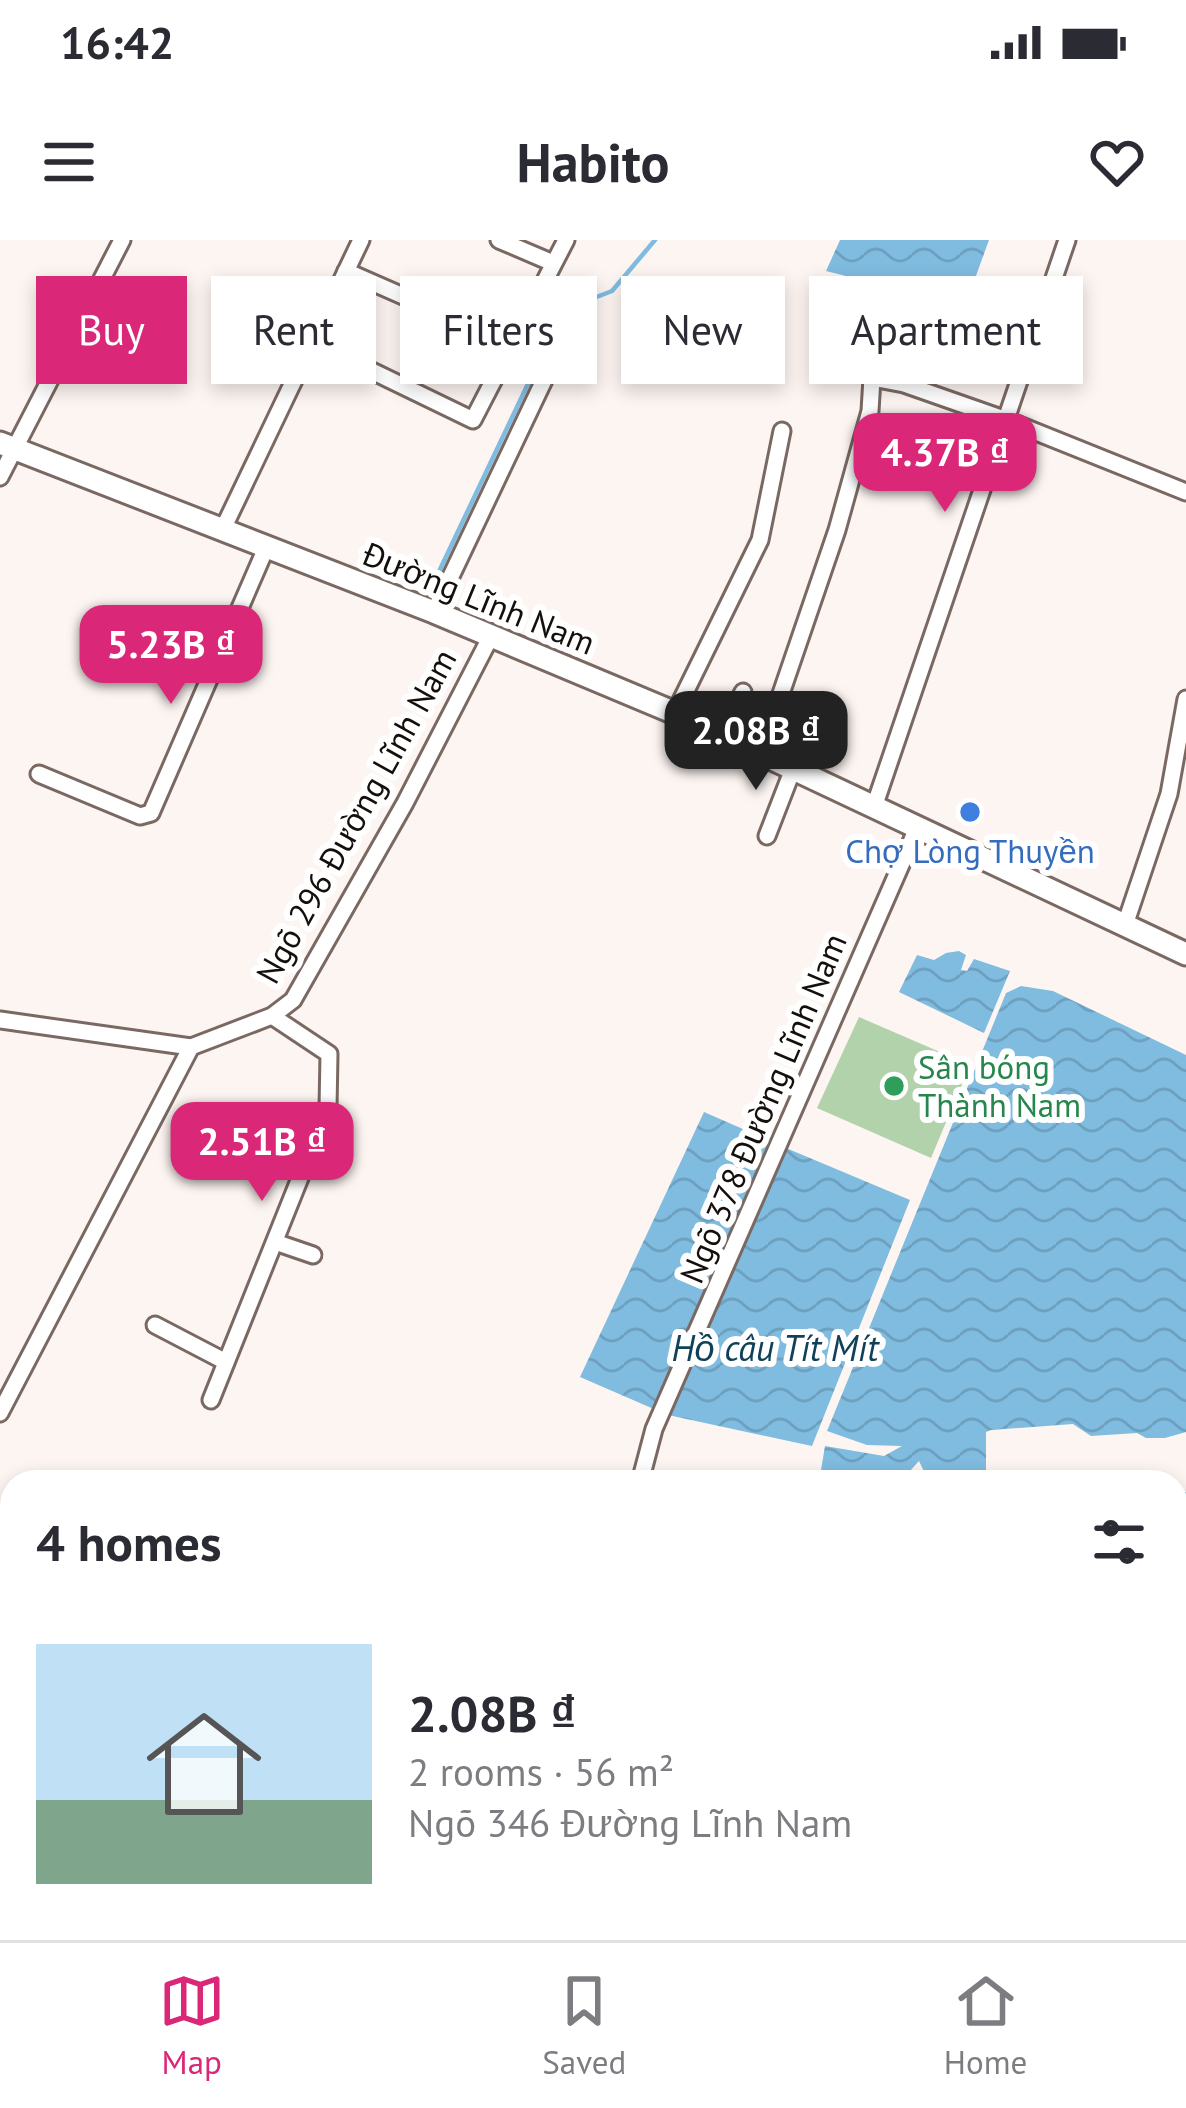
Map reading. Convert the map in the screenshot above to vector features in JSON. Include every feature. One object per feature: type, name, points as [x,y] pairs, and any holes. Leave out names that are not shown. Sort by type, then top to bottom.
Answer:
[{"type":"main road","name":"Đường Lĩnh Nam","points":[[6,446],[675,713],[1186,954]]},
{"type":"street","points":[[0,477],[6,446],[122,240]]},
{"type":"street","points":[[343,276],[361,240]]},
{"type":"street","points":[[499,240],[553,263]]},
{"type":"street","points":[[549,276],[566,240]]},
{"type":"street","points":[[874,807],[1067,240]]},
{"type":"street","points":[[346,271],[400,295]]},
{"type":"street","points":[[376,373],[473,420],[490,384]]},
{"type":"street","points":[[761,752],[837,530],[870,411],[872,378],[904,384],[1004,419],[1186,492]]},
{"type":"street","points":[[223,531],[290,384]]},
{"type":"street","points":[[434,613],[544,384]]},
{"type":"street","points":[[675,713],[760,540],[782,431]]},
{"type":"street","points":[[39,774],[148,816],[170,776],[266,548]]},
{"type":"street","name":"Ngõ 296 Đường Lĩnh Nam","points":[[211,1400],[328,1108],[331,1060],[323,1049],[272,1016],[293,1000],[405,803],[491,636]]},
{"type":"street","points":[[721,734],[743,692]]},
{"type":"street","points":[[1125,925],[1168,794],[1186,699]]},
{"type":"street","points":[[767,836],[793,769]]},
{"type":"street","name":"Ngõ 378 Đường Lĩnh Nam","points":[[643,1470],[654,1429],[918,826]]},
{"type":"street","points":[[0,1020],[191,1047],[272,1016]]},
{"type":"street","points":[[0,1413],[191,1047]]},
{"type":"street","points":[[274,1242],[313,1255]]},
{"type":"street","points":[[155,1325],[226,1362]]},
{"type":"green space","name":"Sân bóng Thành Nam","points":[[859,1017],[970,1065],[931,1158],[817,1108]]},
{"type":"water","points":[[840,240],[989,240],[976,276],[846,276],[826,271]]},
{"type":"water","points":[[959,951],[966,955],[961,970],[967,971],[974,959],[1010,971],[984,1033],[899,992],[917,955],[934,960]]},
{"type":"water","points":[[1021,986],[1053,991],[1186,1055],[1186,1432],[1165,1438],[1137,1433],[1091,1436],[1073,1424],[991,1430],[986,1432],[986,1470],[923,1470],[919,1461],[911,1470],[821,1470],[825,1446],[884,1456],[902,1446],[867,1445],[827,1431],[1006,993]]},
{"type":"water","points":[[704,1112],[775,1143],[656,1410],[580,1377]]},
{"type":"water","name":"Hồ câu Tít Mít","points":[[786,1148],[910,1200],[812,1446],[668,1415]]},
{"type":"waterway","points":[[434,582],[563,310],[612,291],[655,240]]},
{"type":"place","name":"Chợ Lòng Thuyền","points":[[970,812]]},
{"type":"place","name":"Sân bóng Thành Nam","points":[[894,1086]]}]
